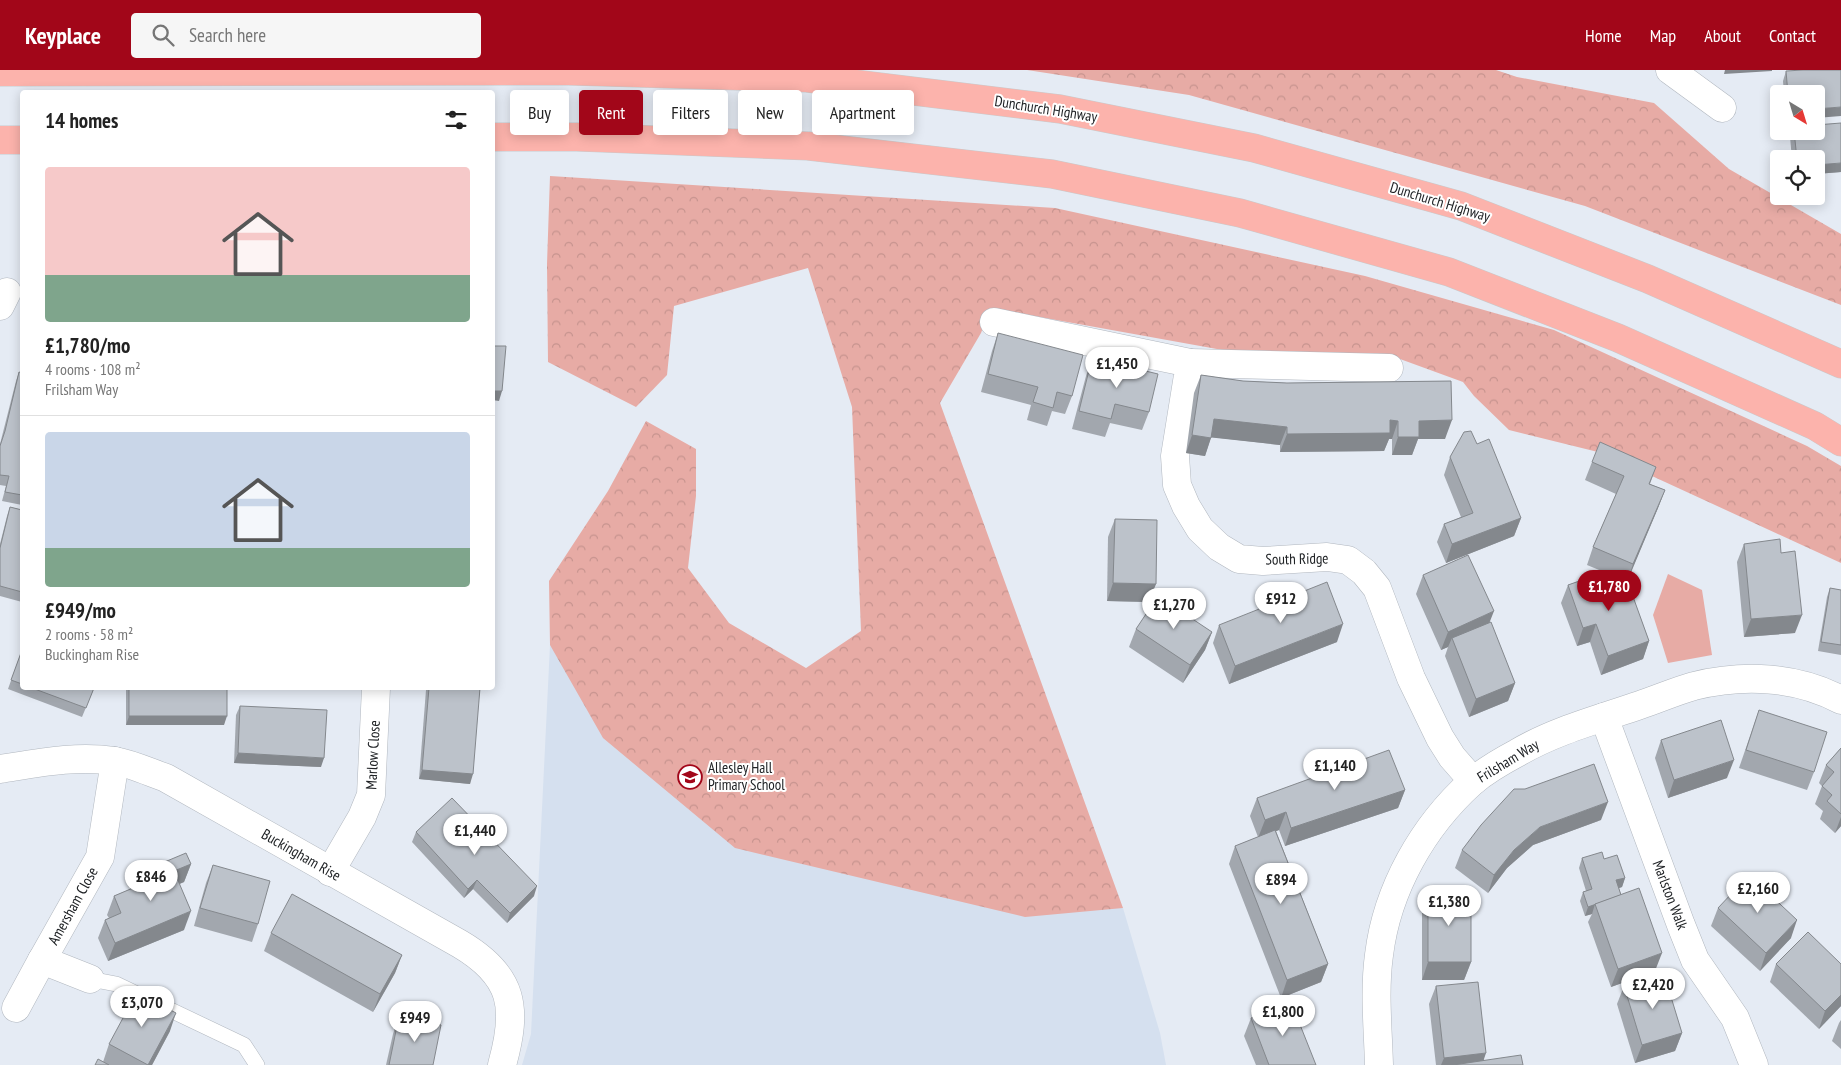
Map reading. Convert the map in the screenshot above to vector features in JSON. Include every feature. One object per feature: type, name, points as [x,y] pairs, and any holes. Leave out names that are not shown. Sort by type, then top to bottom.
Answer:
[{"type":"highway","name":"Dunchurch Highway","points":[[0,72],[569,71],[807,78],[1060,110],[1254,148],[1461,206],[1648,278],[1841,364]]},
{"type":"highway","points":[[495,138],[577,137],[808,146],[1052,174],[1240,214],[1449,272],[1618,338],[1815,426],[1841,442]]},
{"type":"highway","points":[[0,140],[20,140]]},
{"type":"street","points":[[1670,70],[1722,108]]},
{"type":"street","points":[[994,322],[1190,363],[1389,368]]},
{"type":"street","name":"South Ridge","points":[[1190,363],[1175,456],[1177,485],[1186,506],[1200,529],[1219,547],[1239,559],[1263,560],[1327,557],[1348,560],[1364,572],[1377,588],[1411,678],[1440,738],[1452,757],[1473,781]]},
{"type":"street","name":"Frilsham Way","points":[[1379,1065],[1379,956],[1386,919],[1399,882],[1414,852],[1437,821],[1473,781],[1517,752],[1545,738],[1694,686],[1722,681],[1768,679],[1813,687],[1841,700]]},
{"type":"street","name":"Marlow Close","points":[[330,872],[362,817],[371,795],[376,690]]},
{"type":"street","name":"Marlston Walk","points":[[1604,717],[1695,960],[1735,1018],[1754,1065]]},
{"type":"street","name":"Buckingham Rise","points":[[0,770],[67,760],[90,759],[115,762],[166,778],[460,944],[478,955],[489,965],[500,978],[507,995],[512,1015],[510,1038],[502,1065]]},
{"type":"street","name":"Amersham Close","points":[[16,1008],[100,857],[115,762]]},
{"type":"street","name":"Amersham Close","points":[[42,960],[90,978]]},
{"type":"lane","points":[[90,978],[116,984],[244,1045],[256,1065]]},
{"type":"shaded area","name":"Allesley Hall Primary School","points":[[550,645],[1123,908],[1160,1033],[1166,1065],[522,1065],[531,1034]]},
{"type":"green space","points":[[1027,70],[1496,70],[1517,77],[1654,103],[1729,169],[1770,193],[1770,205],[1791,205],[1841,234],[1841,305],[1585,206],[1189,95]]},
{"type":"green space","points":[[550,176],[1055,208],[1365,276],[1554,330],[1807,446],[1841,466],[1841,563],[1602,453],[1509,430],[1474,396],[1463,382],[1400,359],[1228,351],[1007,311],[987,317],[981,333],[940,403],[1123,908],[1025,917],[735,848],[603,738],[550,645],[549,581],[608,491],[646,421],[696,449],[696,496],[688,568],[729,623],[806,668],[861,631],[852,407],[808,268],[674,306],[667,375],[636,407],[548,362],[547,264]]},
{"type":"green space","points":[[1668,574],[1702,590],[1712,655],[1668,663],[1653,615]]},
{"type":"building","points":[[1841,70],[1841,107],[1825,108],[1825,85],[1787,85],[1786,71]]},
{"type":"building","points":[[1841,123],[1841,163],[1825,164],[1825,150],[1796,150],[1795,140],[1825,140],[1825,124]]},
{"type":"building","points":[[998,333],[1083,355],[1072,396],[1057,392],[1053,408],[1033,402],[1038,387],[988,374]]},
{"type":"building","points":[[495,346],[506,346],[502,391],[495,391]]},
{"type":"building","points":[[1092,358],[1158,374],[1149,412],[1115,404],[1111,419],[1079,411]]},
{"type":"building","points":[[19,372],[20,495],[5,492],[9,476],[0,475],[0,446]]},
{"type":"building","points":[[1201,375],[1243,381],[1287,383],[1451,381],[1452,420],[1419,421],[1419,437],[1398,437],[1398,421],[1390,420],[1390,433],[1287,434],[1287,427],[1214,419],[1211,438],[1192,435]]},
{"type":"building","points":[[1471,431],[1477,444],[1489,439],[1521,518],[1452,544],[1444,524],[1473,513],[1450,457],[1464,432]]},
{"type":"building","points":[[1600,442],[1656,467],[1649,484],[1665,490],[1633,564],[1593,547],[1624,476],[1592,462]]},
{"type":"building","points":[[10,507],[20,510],[20,591],[0,586],[0,548]]},
{"type":"building","points":[[1115,519],[1157,520],[1156,584],[1113,583]]},
{"type":"building","points":[[1780,539],[1781,553],[1795,551],[1802,615],[1751,619],[1744,544]]},
{"type":"building","points":[[1468,555],[1494,611],[1448,632],[1423,575]]},
{"type":"building","points":[[1608,571],[1613,585],[1627,580],[1649,641],[1608,656],[1596,624],[1583,628],[1568,585]]},
{"type":"building","points":[[1327,582],[1343,624],[1235,666],[1219,625]]},
{"type":"building","points":[[1830,588],[1841,590],[1841,645],[1821,642]]},
{"type":"building","points":[[1158,596],[1212,632],[1190,665],[1136,629]]},
{"type":"building","points":[[1491,622],[1515,683],[1476,699],[1452,638]]},
{"type":"building","points":[[20,655],[20,683],[11,680]]},
{"type":"building","points":[[37,690],[93,690],[86,708]]},
{"type":"building","points":[[129,690],[227,690],[227,716],[129,716]]},
{"type":"building","points":[[429,690],[480,690],[473,774],[422,770]]},
{"type":"building","points":[[240,706],[327,710],[324,758],[238,753]]},
{"type":"building","points":[[1759,710],[1827,732],[1814,772],[1746,750]]},
{"type":"building","points":[[1721,720],[1734,760],[1674,780],[1661,740]]},
{"type":"building","points":[[1841,748],[1841,814],[1827,801],[1832,795],[1822,786],[1834,772],[1826,765]]},
{"type":"building","points":[[1389,750],[1405,790],[1291,828],[1286,812],[1265,820],[1257,798]]},
{"type":"building","points":[[1594,764],[1608,802],[1540,827],[1514,850],[1494,875],[1462,850],[1481,825],[1514,789],[1525,789]]},
{"type":"building","points":[[452,798],[537,886],[510,913],[477,880],[468,889],[416,832]]},
{"type":"building","points":[[1275,830],[1328,964],[1287,980],[1235,846]]},
{"type":"building","points":[[1602,852],[1604,859],[1617,855],[1625,878],[1616,880],[1621,895],[1588,907],[1583,892],[1592,889],[1582,858]]},
{"type":"building","points":[[186,853],[191,864],[174,871],[191,911],[115,943],[105,920],[121,913],[114,896],[159,877],[155,866]]},
{"type":"building","points":[[213,865],[270,881],[258,924],[200,908]]},
{"type":"building","points":[[1749,875],[1797,920],[1766,953],[1718,908]]},
{"type":"building","points":[[1639,888],[1662,953],[1618,969],[1595,904]]},
{"type":"building","points":[[1428,892],[1471,893],[1471,962],[1428,962]]},
{"type":"building","points":[[292,894],[402,955],[380,994],[271,933]]},
{"type":"building","points":[[1808,932],[1841,964],[1841,995],[1825,1011],[1776,964]]},
{"type":"building","points":[[1664,974],[1682,1033],[1642,1045],[1624,986]]},
{"type":"building","points":[[1478,982],[1486,1053],[1444,1058],[1436,986]]},
{"type":"building","points":[[137,992],[176,1013],[148,1065],[109,1044]]},
{"type":"building","points":[[1291,1002],[1316,1065],[1269,1065],[1251,1018]]},
{"type":"building","points":[[399,1016],[441,1025],[433,1065],[389,1065]]},
{"type":"building","points":[[1521,1055],[1523,1065],[1453,1065]]},
{"type":"building","points":[[98,1059],[109,1065],[95,1065]]},
{"type":"place","name":"Allesley Hall Primary School","points":[[690,777]]}]
